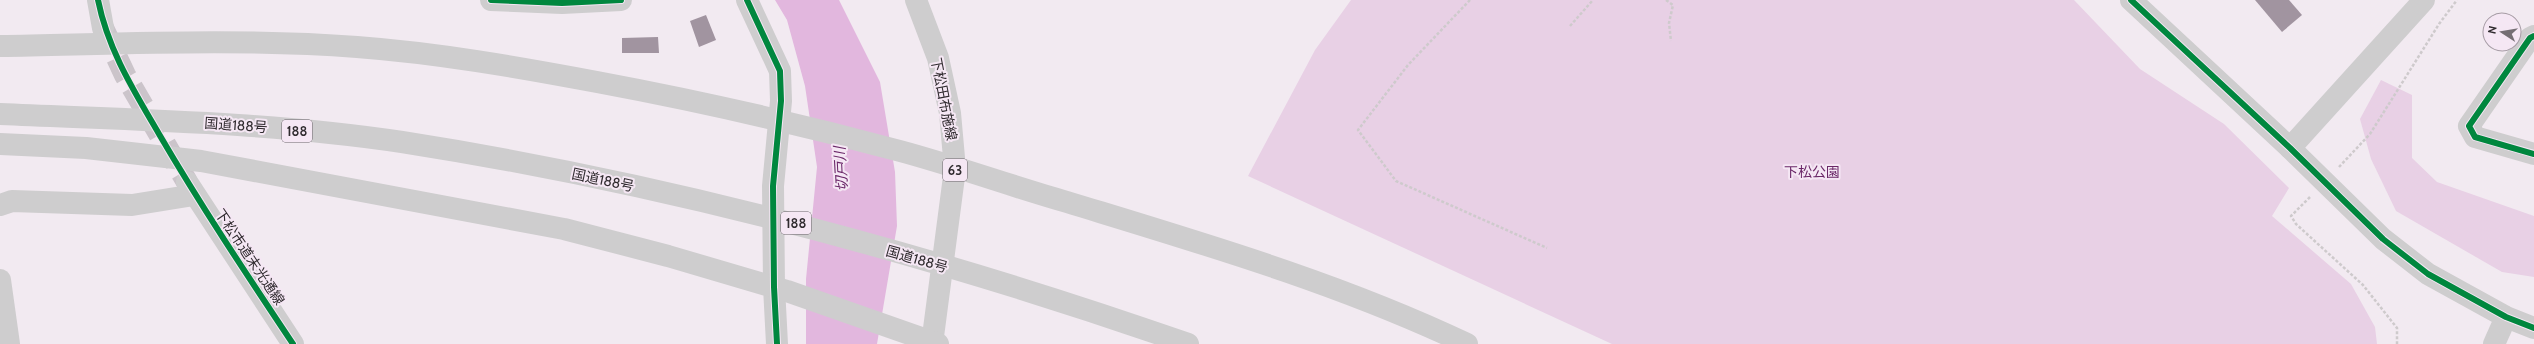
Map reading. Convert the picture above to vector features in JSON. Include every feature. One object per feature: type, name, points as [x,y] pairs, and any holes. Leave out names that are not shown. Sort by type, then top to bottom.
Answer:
[{"type":"main road","points":[[98,0],[103,28]]},
{"type":"main road","points":[[492,0],[562,3],[621,0]]},
{"type":"main road","points":[[747,0],[780,71],[781,101],[784,121],[773,186],[780,289],[777,344]]},
{"type":"main road","name":"下松田布施線","points":[[916,0],[938,58],[950,113],[955,169],[934,343]]},
{"type":"main road","points":[[2131,0],[2290,148],[2383,239],[2428,274],[2506,317],[2534,328]]},
{"type":"main road","points":[[2290,148],[2424,0]]},
{"type":"main road","points":[[2534,36],[2530,38],[2469,126],[2475,138],[2534,154]]},
{"type":"main road","points":[[0,46],[177,43],[355,47],[488,61],[647,91],[784,121],[904,152],[1227,252],[1302,278],[1436,329],[1467,344]]},
{"type":"main road","name":"国道188号","points":[[0,114],[234,124],[400,142],[592,176],[795,223],[997,282],[1188,344]]},
{"type":"main road","points":[[0,144],[86,148],[201,161],[375,192],[564,229],[668,256],[780,289],[887,325],[934,343]]},
{"type":"main road","name":"下松市道末光通線","points":[[0,205],[12,201],[132,205],[190,188],[293,344]]},
{"type":"main road","points":[[0,280],[9,344]]},
{"type":"main road","points":[[2494,344],[2506,317]]},
{"type":"path","points":[[1470,0],[1408,65],[1358,130],[1396,181],[1547,248]]},
{"type":"path","points":[[1570,26],[1593,0]]},
{"type":"path","points":[[1666,0],[1674,5],[1669,23],[1671,41]]},
{"type":"path","points":[[2370,134],[2439,24],[2457,0]]},
{"type":"path","points":[[2298,210],[2291,216],[2296,224],[2363,284],[2397,328],[2397,344]]},
{"type":"green space","name":"下松公園","points":[[1351,0],[2074,0],[2140,69],[2224,124],[2289,188],[2272,216],[2351,284],[2375,327],[2377,344],[1612,344],[1248,176],[1315,50]]},
{"type":"green space","points":[[2381,80],[2412,95],[2412,158],[2437,182],[2534,216],[2534,277],[2502,272],[2396,211],[2371,159],[2360,119]]},
{"type":"water","name":"切戸川","points":[[775,0],[839,0],[880,82],[895,172],[897,226],[877,344],[806,344],[806,279],[817,167],[805,86],[787,20]]},
{"type":"building","points":[[2255,0],[2289,0],[2302,15],[2282,32]]},
{"type":"building","points":[[706,15],[716,40],[699,47],[690,21]]},
{"type":"building","points":[[658,37],[659,53],[622,53],[622,38]]},
{"type":"tunnel","points":[[103,28],[125,75],[187,182]]},
{"type":"cycle path","points":[[98,0],[108,36],[123,70],[140,102],[208,214],[293,344]]},
{"type":"cycle path","points":[[491,0],[562,3],[621,0]]},
{"type":"cycle path","points":[[747,0],[780,71],[781,101],[773,186],[774,287],[777,344]]},
{"type":"cycle path","points":[[2131,0],[2290,148],[2383,239],[2428,274],[2506,317],[2534,328]]},
{"type":"cycle path","points":[[2534,36],[2530,38],[2469,126],[2475,137],[2534,154]]}]
